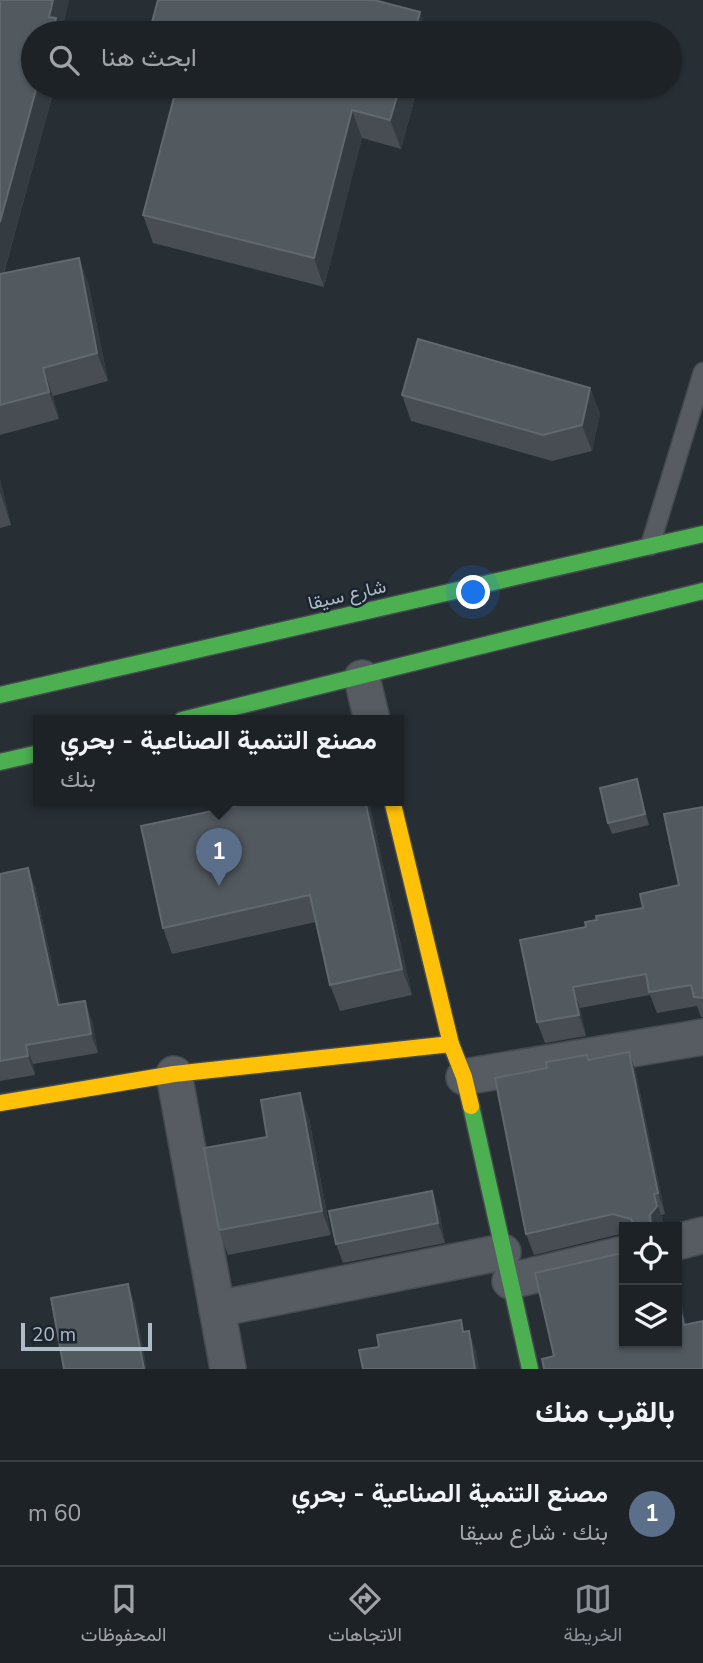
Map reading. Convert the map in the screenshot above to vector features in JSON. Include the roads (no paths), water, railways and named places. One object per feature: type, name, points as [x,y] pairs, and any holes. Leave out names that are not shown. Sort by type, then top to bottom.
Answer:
[{"type":"main road","name":"شارع سيقا","points":[[0,695],[703,534]]},
{"type":"main road","points":[[203,715],[362,678],[703,591]]},
{"type":"main road","points":[[0,762],[33,754]]},
{"type":"main road","points":[[393,806],[451,1044],[464,1077],[530,1369]]},
{"type":"main road","points":[[0,1103],[174,1074],[451,1044]]},
{"type":"street","points":[[362,678],[371,715]]},
{"type":"street","points":[[464,1077],[703,1037]]},
{"type":"street","points":[[174,1074],[228,1369]]},
{"type":"street","points":[[682,1241],[703,1236]]},
{"type":"street","points":[[217,1309],[506,1267],[619,1255]]},
{"type":"lane","points":[[650,547],[703,372]]},
{"type":"place","name":"مصنع التنمية الصناعية - بحري","points":[[219,886]]}]
